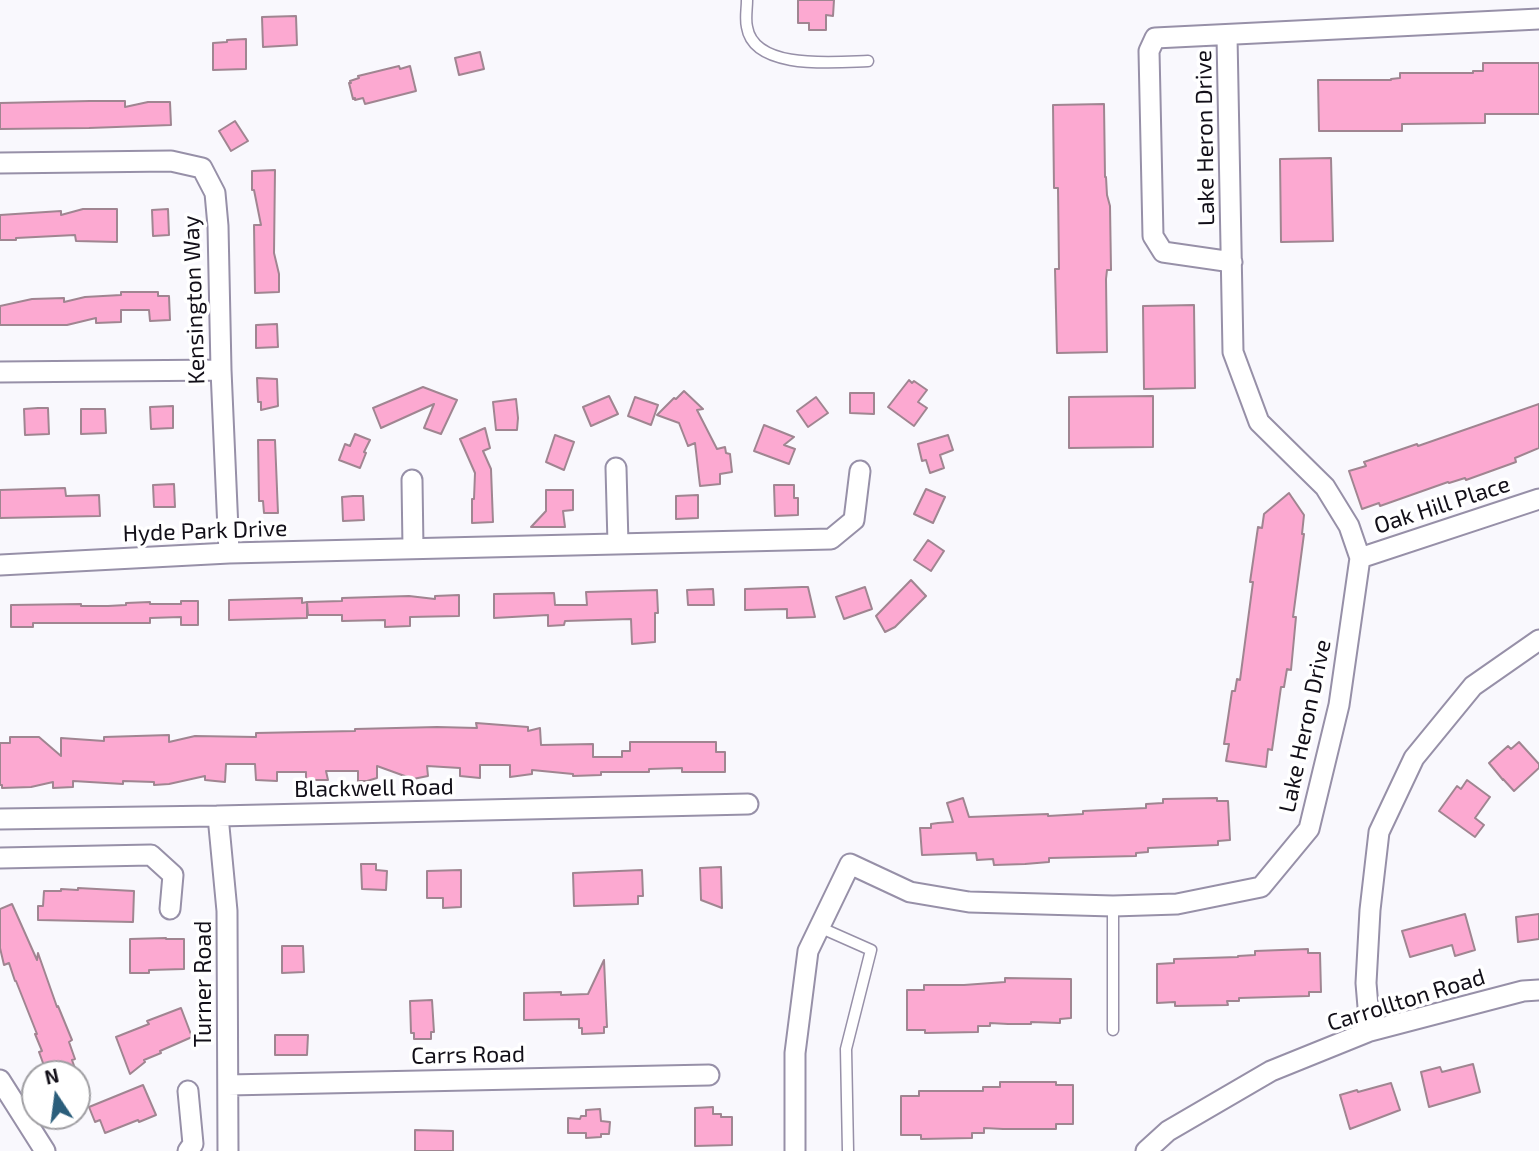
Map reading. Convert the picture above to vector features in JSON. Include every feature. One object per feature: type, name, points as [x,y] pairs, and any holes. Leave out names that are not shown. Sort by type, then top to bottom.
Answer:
[{"type":"street","points":[[1227,36],[1539,19]]},
{"type":"street","name":"Lake Heron Drive","points":[[820,927],[850,864],[910,892],[969,902],[1113,906],[1177,904],[1261,887],[1309,829],[1339,705],[1360,558],[1349,526],[1325,488],[1259,422],[1233,352],[1232,262],[1227,36],[1155,38],[1149,51],[1153,236],[1163,252],[1232,262]]},
{"type":"street","name":"Kensington Way","points":[[0,163],[171,161],[202,168],[215,193],[218,226],[220,370],[229,553]]},
{"type":"street","points":[[0,372],[220,370]]},
{"type":"street","points":[[616,468],[618,544]]},
{"type":"street","name":"Hyde Park Drive","points":[[0,565],[229,553],[831,539],[854,520],[860,471]]},
{"type":"street","points":[[412,480],[413,548]]},
{"type":"street","name":"Oak Hill Place","points":[[1360,558],[1539,499]]},
{"type":"street","points":[[1370,1031],[1366,983],[1370,910],[1379,832],[1414,758],[1473,686],[1539,640]]},
{"type":"street","name":"Blackwell Road","points":[[0,819],[748,804]]},
{"type":"street","name":"Turner Road","points":[[218,816],[227,911],[228,1151]]},
{"type":"street","points":[[0,858],[151,855],[173,875],[170,909]]},
{"type":"street","points":[[795,1151],[795,1054],[808,951],[820,927]]},
{"type":"street","name":"Carrollton Road","points":[[1146,1151],[1168,1131],[1271,1071],[1370,1031],[1523,991],[1539,990]]},
{"type":"street","name":"Carrs Road","points":[[228,1084],[709,1074]]},
{"type":"street","points":[[0,1080],[45,1151]]},
{"type":"street","points":[[188,1091],[193,1144],[188,1151]]},
{"type":"lane","points":[[747,0],[747,29],[762,51],[802,62],[868,61]]},
{"type":"lane","points":[[1113,906],[1113,1030]]},
{"type":"lane","points":[[820,927],[871,950],[846,1049],[848,1151]]},
{"type":"building","points":[[798,0],[834,0],[833,16],[826,15],[826,30],[809,30],[809,23],[798,23]]},
{"type":"building","points":[[296,16],[297,45],[263,47],[262,17]]},
{"type":"building","points":[[246,39],[246,69],[213,70],[213,43]]},
{"type":"building","points":[[480,52],[484,69],[459,75],[455,58]]},
{"type":"building","points":[[1483,63],[1539,63],[1539,114],[1485,114],[1485,123],[1402,124],[1402,131],[1319,131],[1318,80],[1391,80],[1400,78],[1400,73],[1473,73],[1483,71]]},
{"type":"building","points":[[399,66],[400,69],[410,66],[416,91],[365,104],[363,98],[353,99],[350,81],[359,78],[358,76]]},
{"type":"building","points":[[125,101],[125,107],[148,102],[170,102],[171,125],[0,129],[0,103]]},
{"type":"building","points":[[1104,104],[1111,270],[1107,270],[1106,279],[1107,352],[1057,353],[1055,269],[1059,269],[1058,188],[1054,188],[1053,105]]},
{"type":"building","points":[[235,121],[248,141],[231,151],[219,131]]},
{"type":"building","points":[[1331,158],[1333,241],[1281,242],[1280,159]]},
{"type":"building","points":[[275,170],[274,253],[279,274],[279,292],[255,293],[254,225],[261,225],[252,190],[252,171]]},
{"type":"building","points":[[83,209],[117,209],[117,242],[76,241],[75,235],[0,240],[0,215],[61,211],[61,215]]},
{"type":"building","points":[[168,209],[169,235],[153,236],[152,210]]},
{"type":"building","points":[[121,292],[158,292],[158,296],[169,296],[170,320],[150,321],[149,310],[121,310],[121,322],[96,323],[96,318],[67,325],[0,325],[0,306],[32,299],[64,298],[64,302],[85,297],[121,295]]},
{"type":"building","points":[[1194,305],[1195,388],[1144,389],[1143,306]]},
{"type":"building","points":[[277,324],[278,347],[256,348],[256,325]]},
{"type":"building","points":[[257,378],[277,379],[278,406],[261,410]]},
{"type":"building","points":[[909,380],[927,390],[918,402],[927,408],[914,426],[888,407]]},
{"type":"building","points":[[423,387],[457,400],[441,434],[424,428],[434,404],[381,428],[373,408]]},
{"type":"building","points":[[684,391],[703,409],[697,410],[717,449],[725,447],[726,453],[730,454],[732,472],[720,474],[720,484],[700,486],[695,443],[688,446],[679,423],[657,415]]},
{"type":"building","points":[[850,393],[874,393],[874,414],[850,413]]},
{"type":"building","points":[[609,396],[618,414],[591,426],[583,407]]},
{"type":"building","points":[[1153,396],[1153,447],[1069,448],[1069,397]]},
{"type":"building","points":[[635,397],[658,405],[651,425],[628,416]]},
{"type":"building","points":[[816,397],[828,413],[808,427],[797,411]]},
{"type":"building","points":[[516,399],[517,430],[496,430],[493,402]]},
{"type":"building","points":[[1539,404],[1539,448],[1515,458],[1516,462],[1466,480],[1448,482],[1380,506],[1379,503],[1362,509],[1349,471],[1366,466],[1364,462]]},
{"type":"building","points":[[173,406],[173,428],[151,429],[150,407]]},
{"type":"building","points":[[48,408],[49,434],[25,435],[24,409]]},
{"type":"building","points":[[81,409],[105,409],[106,433],[81,434]]},
{"type":"building","points":[[764,425],[794,437],[784,445],[795,449],[789,464],[754,451]]},
{"type":"building","points":[[485,428],[490,448],[483,451],[491,469],[493,522],[472,523],[475,473],[460,439]]},
{"type":"building","points":[[355,434],[370,440],[360,468],[339,460],[345,444],[350,446]]},
{"type":"building","points":[[555,435],[574,442],[564,470],[546,462]]},
{"type":"building","points":[[948,435],[953,450],[940,455],[944,468],[930,473],[926,460],[922,461],[918,444]]},
{"type":"building","points":[[258,440],[275,440],[278,513],[264,513],[263,501],[259,501]]},
{"type":"building","points":[[174,484],[175,507],[154,507],[153,485]]},
{"type":"building","points":[[774,485],[794,485],[794,498],[798,498],[798,515],[775,516]]},
{"type":"building","points":[[65,488],[66,496],[99,495],[100,516],[0,518],[0,490]]},
{"type":"building","points":[[926,489],[945,497],[933,523],[914,514]]},
{"type":"building","points":[[546,490],[573,490],[573,510],[563,511],[565,527],[531,527],[546,511]]},
{"type":"building","points":[[1289,493],[1304,515],[1293,617],[1296,617],[1291,670],[1287,669],[1284,687],[1281,687],[1272,750],[1268,749],[1266,767],[1226,761],[1229,744],[1224,744],[1232,691],[1235,691],[1237,679],[1240,680],[1258,527],[1262,528],[1264,514]]},
{"type":"building","points":[[698,495],[698,518],[676,519],[676,496]]},
{"type":"building","points":[[363,496],[364,520],[343,521],[342,497]]},
{"type":"building","points":[[928,540],[944,551],[931,571],[914,560]]},
{"type":"building","points":[[911,580],[926,596],[895,627],[885,632],[876,616]]},
{"type":"building","points":[[808,587],[815,617],[787,618],[787,609],[745,610],[745,589]]},
{"type":"building","points":[[865,587],[872,609],[844,619],[836,597]]},
{"type":"building","points":[[713,589],[714,605],[688,605],[687,590]]},
{"type":"building","points":[[657,590],[655,642],[632,644],[631,619],[565,621],[564,625],[548,626],[548,615],[494,618],[494,594],[554,593],[555,605],[587,605],[586,592]]},
{"type":"building","points":[[459,595],[459,616],[410,617],[410,626],[385,627],[385,620],[342,621],[342,615],[308,615],[307,602],[409,596],[435,599],[435,596]]},
{"type":"building","points":[[302,598],[302,603],[307,602],[307,618],[229,620],[229,600]]},
{"type":"building","points":[[181,601],[198,601],[198,625],[181,625],[181,617],[150,618],[150,623],[33,623],[33,627],[11,627],[11,605],[108,606],[150,602],[181,604]]},
{"type":"building","points":[[476,723],[528,727],[528,731],[540,728],[541,745],[593,744],[593,757],[622,757],[622,751],[630,751],[630,742],[716,742],[716,752],[725,752],[725,772],[682,772],[682,768],[573,776],[532,770],[532,774],[510,777],[510,765],[480,765],[480,778],[460,776],[460,768],[427,766],[428,776],[413,779],[377,766],[377,778],[367,781],[358,781],[358,771],[326,771],[328,780],[306,780],[306,772],[277,772],[277,781],[256,780],[255,764],[226,764],[225,782],[205,780],[205,776],[154,785],[154,782],[123,781],[123,784],[73,781],[73,787],[53,788],[53,782],[31,787],[2,788],[0,785],[0,743],[10,743],[10,737],[39,737],[61,756],[61,738],[104,741],[104,737],[169,735],[169,742],[195,736],[256,737],[256,733],[477,728]]},
{"type":"building","points":[[1519,742],[1539,764],[1539,768],[1514,791],[1489,763],[1508,746],[1511,749]]},
{"type":"building","points":[[1467,780],[1490,797],[1475,818],[1484,825],[1475,837],[1439,811],[1457,786],[1461,789]]},
{"type":"building","points":[[963,798],[969,817],[1083,814],[1083,811],[1146,808],[1146,804],[1163,803],[1163,799],[1217,798],[1217,801],[1228,801],[1230,840],[1218,841],[1218,845],[1148,848],[1148,852],[1136,853],[1136,856],[1049,858],[1049,862],[1025,864],[994,865],[993,859],[977,860],[976,853],[922,855],[920,828],[953,822],[947,803]]},
{"type":"building","points":[[361,864],[376,864],[376,870],[387,871],[386,890],[362,889]]},
{"type":"building","points":[[721,867],[722,908],[701,900],[700,868]]},
{"type":"building","points":[[461,870],[461,907],[443,908],[443,898],[427,898],[427,871]]},
{"type":"building","points":[[642,870],[643,896],[638,896],[638,904],[574,906],[573,873]]},
{"type":"building","points":[[78,888],[134,891],[133,922],[38,920],[38,906],[43,906],[44,891]]},
{"type":"building","points":[[12,904],[37,960],[38,953],[72,1040],[69,1042],[75,1059],[42,1060],[37,1034],[9,963],[4,965],[0,948],[0,909]]},
{"type":"building","points":[[1465,914],[1475,950],[1455,956],[1452,945],[1410,957],[1402,931]]},
{"type":"building","points":[[1539,914],[1539,939],[1518,942],[1516,917]]},
{"type":"building","points":[[130,939],[184,939],[184,969],[130,973]]},
{"type":"building","points":[[282,946],[303,946],[304,972],[282,973]]},
{"type":"building","points":[[1308,949],[1308,953],[1320,953],[1321,992],[1309,992],[1309,996],[1239,998],[1239,1001],[1227,1001],[1228,1005],[1175,1006],[1175,1002],[1157,1003],[1157,964],[1174,963],[1174,959],[1238,957],[1255,955],[1255,951]]},
{"type":"building","points":[[604,960],[607,1027],[604,1027],[604,1033],[582,1034],[579,1019],[524,1020],[524,993],[588,994]]},
{"type":"building","points":[[1005,978],[1071,979],[1071,1018],[1060,1019],[1060,1023],[990,1023],[990,1026],[978,1026],[978,1032],[925,1033],[925,1030],[907,1030],[907,990],[924,990],[924,985],[1005,982]]},
{"type":"building","points":[[432,1000],[434,1032],[431,1032],[431,1039],[414,1039],[414,1033],[411,1033],[410,1001]]},
{"type":"building","points":[[181,1008],[192,1037],[144,1060],[145,1062],[130,1074],[116,1037]]},
{"type":"building","points":[[275,1035],[308,1035],[307,1055],[275,1055]]},
{"type":"building","points":[[1473,1064],[1480,1092],[1429,1107],[1421,1072],[1440,1067],[1442,1072]]},
{"type":"building","points":[[1000,1082],[1056,1082],[1056,1085],[1073,1085],[1073,1124],[1056,1124],[1056,1129],[984,1128],[984,1133],[972,1133],[972,1138],[921,1139],[921,1135],[901,1135],[901,1096],[919,1096],[919,1091],[983,1091],[983,1087],[1000,1087]]},
{"type":"building","points":[[1391,1083],[1400,1110],[1350,1129],[1340,1095]]},
{"type":"building","points":[[143,1085],[156,1115],[105,1133],[100,1120],[95,1122],[91,1106]]},
{"type":"building","points":[[713,1107],[713,1114],[732,1117],[732,1145],[695,1146],[695,1108]]},
{"type":"building","points":[[600,1109],[601,1121],[610,1122],[609,1134],[586,1138],[586,1133],[568,1133],[568,1118],[580,1119],[581,1116],[586,1116],[586,1110]]},
{"type":"building","points":[[415,1130],[453,1131],[453,1151],[415,1151]]}]
